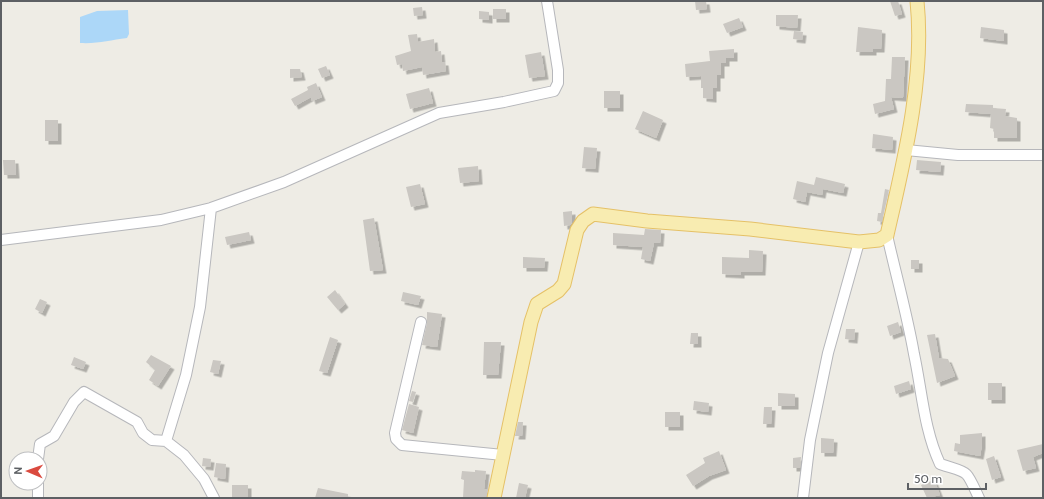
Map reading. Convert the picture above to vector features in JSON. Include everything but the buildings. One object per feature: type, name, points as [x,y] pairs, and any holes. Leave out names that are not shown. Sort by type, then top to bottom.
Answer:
[{"type":"main road","points":[[494,498],[531,322],[537,304],[558,291],[564,284],[577,230],[583,221],[593,214],[647,221],[750,229],[859,242],[879,240],[887,235],[906,150],[919,54],[917,1]]},
{"type":"street","points":[[1,240],[161,220],[211,208],[284,182],[439,113],[504,102],[554,91],[558,83],[558,70],[547,1]]},
{"type":"street","points":[[906,150],[958,155],[1043,154]]},
{"type":"street","points":[[166,441],[186,375],[200,307],[211,208]]},
{"type":"street","points":[[887,235],[914,354],[924,415],[934,452],[940,464],[961,469],[967,474],[979,498]]},
{"type":"street","points":[[803,498],[810,440],[828,353],[859,242]]},
{"type":"street","points":[[421,322],[395,433],[396,438],[402,444],[503,455]]},
{"type":"street","points":[[39,451],[40,444],[54,436],[74,402],[84,392],[137,422],[143,433],[152,440],[166,441],[184,455],[204,479],[214,498]]},
{"type":"water","points":[[128,10],[129,34],[127,38],[80,43],[80,17],[97,11]]}]
